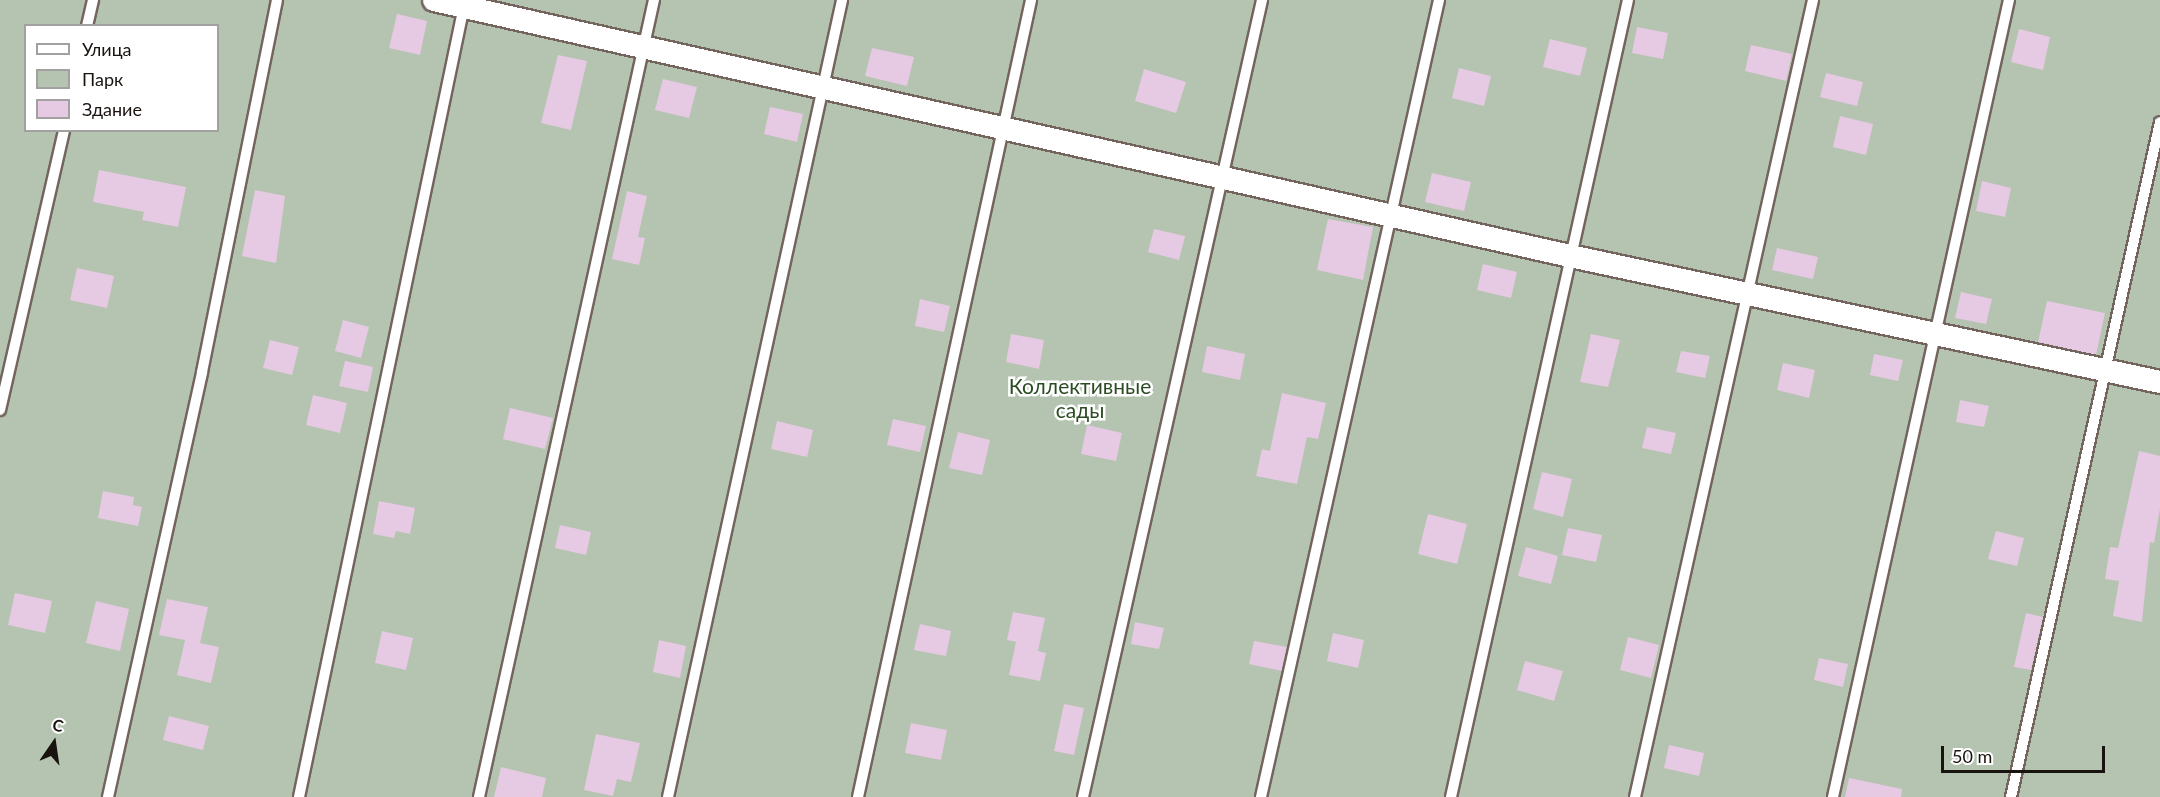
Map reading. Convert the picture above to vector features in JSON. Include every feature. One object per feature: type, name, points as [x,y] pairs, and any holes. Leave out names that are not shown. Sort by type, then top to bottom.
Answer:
[{"type":"street","points":[[434,0],[464,3],[644,47],[1570,256],[1934,336],[2160,382]]},
{"type":"lane","points":[[87,24],[93,0]]},
{"type":"lane","points":[[108,797],[202,372],[277,0]]},
{"type":"lane","points":[[479,797],[654,0]]},
{"type":"lane","points":[[668,797],[842,0]]},
{"type":"lane","points":[[858,797],[1031,0]]},
{"type":"lane","points":[[1083,797],[1262,0]]},
{"type":"lane","points":[[1261,797],[1439,0]]},
{"type":"lane","points":[[1450,797],[1628,0]]},
{"type":"lane","points":[[1635,797],[1744,294],[1813,0]]},
{"type":"lane","points":[[1833,797],[2009,0]]},
{"type":"lane","points":[[299,797],[464,3]]},
{"type":"lane","points":[[2011,797],[2103,370],[2160,122]]},
{"type":"lane","points":[[0,410],[64,132]]},
{"type":"green space","name":"Коллективные сады","points":[[0,0],[2160,0],[2160,797],[0,797]]},
{"type":"building","points":[[397,14],[427,21],[420,55],[389,48]]},
{"type":"building","points":[[1637,27],[1668,33],[1663,59],[1632,53]]},
{"type":"building","points":[[2019,29],[2050,37],[2043,70],[2011,62]]},
{"type":"building","points":[[1550,39],[1587,48],[1580,76],[1543,67]]},
{"type":"building","points":[[1751,45],[1792,54],[1786,81],[1745,71]]},
{"type":"building","points":[[872,48],[914,57],[907,86],[865,76]]},
{"type":"building","points":[[558,55],[587,61],[571,130],[541,123]]},
{"type":"building","points":[[1459,68],[1491,76],[1484,106],[1452,98]]},
{"type":"building","points":[[1144,69],[1186,82],[1176,113],[1135,101]]},
{"type":"building","points":[[1826,73],[1863,82],[1857,106],[1820,97]]},
{"type":"building","points":[[663,79],[697,87],[689,118],[655,110]]},
{"type":"building","points":[[770,107],[803,114],[797,142],[764,134]]},
{"type":"building","points":[[1840,116],[1873,124],[1866,155],[1833,147]]},
{"type":"building","points":[[99,170],[186,187],[178,227],[142,220],[144,212],[93,202]]},
{"type":"building","points":[[1432,173],[1471,182],[1464,211],[1425,202]]},
{"type":"building","points":[[1982,181],[2011,188],[2005,217],[1976,211]]},
{"type":"building","points":[[255,190],[285,196],[276,263],[242,256]]},
{"type":"building","points":[[627,191],[647,196],[638,237],[645,238],[639,265],[612,259]]},
{"type":"building","points":[[1328,219],[1373,227],[1363,280],[1317,270]]},
{"type":"building","points":[[1154,229],[1185,236],[1179,260],[1148,252]]},
{"type":"building","points":[[1777,248],[1818,257],[1813,279],[1772,270]]},
{"type":"building","points":[[1483,264],[1517,272],[1511,298],[1477,290]]},
{"type":"building","points":[[77,268],[114,276],[107,308],[70,300]]},
{"type":"building","points":[[1961,292],[1992,299],[1986,324],[1955,318]]},
{"type":"building","points":[[920,299],[950,306],[944,332],[915,326]]},
{"type":"building","points":[[2047,301],[2105,313],[2096,355],[2038,342]]},
{"type":"building","points":[[343,320],[369,327],[361,358],[335,351]]},
{"type":"building","points":[[1011,334],[1044,340],[1039,369],[1006,362]]},
{"type":"building","points":[[1591,334],[1620,340],[1608,387],[1580,382]]},
{"type":"building","points":[[270,340],[299,347],[292,375],[263,368]]},
{"type":"building","points":[[1207,346],[1245,354],[1240,380],[1202,372]]},
{"type":"building","points":[[1681,351],[1710,356],[1705,378],[1676,372]]},
{"type":"building","points":[[1874,354],[1903,360],[1898,381],[1870,375]]},
{"type":"building","points":[[345,361],[373,367],[368,392],[339,386]]},
{"type":"building","points":[[1783,363],[1815,370],[1809,398],[1777,390]]},
{"type":"building","points":[[1282,393],[1326,403],[1318,439],[1307,437],[1297,484],[1256,476],[1262,449],[1270,451]]},
{"type":"building","points":[[313,395],[347,403],[340,433],[306,425]]},
{"type":"building","points":[[1960,400],[1989,406],[1984,427],[1956,422]]},
{"type":"building","points":[[510,408],[553,418],[545,449],[503,439]]},
{"type":"building","points":[[893,419],[926,426],[920,452],[887,445]]},
{"type":"building","points":[[777,421],[813,430],[807,457],[771,449]]},
{"type":"building","points":[[1087,425],[1122,433],[1116,461],[1081,454]]},
{"type":"building","points":[[1647,427],[1676,433],[1671,454],[1642,448]]},
{"type":"building","points":[[958,432],[990,440],[982,475],[949,468]]},
{"type":"building","points":[[2139,451],[2160,456],[2160,509],[2154,543],[2150,542],[2142,622],[2113,616],[2119,581],[2105,579],[2110,547],[2118,548]]},
{"type":"building","points":[[1542,472],[1572,479],[1563,517],[1533,509]]},
{"type":"building","points":[[103,491],[134,497],[133,505],[142,507],[138,526],[98,518]]},
{"type":"building","points":[[379,501],[415,508],[410,534],[396,531],[394,538],[373,534]]},
{"type":"building","points":[[1428,514],[1467,524],[1457,564],[1418,554]]},
{"type":"building","points":[[560,525],[591,532],[586,555],[555,548]]},
{"type":"building","points":[[1568,528],[1602,535],[1596,562],[1562,555]]},
{"type":"building","points":[[1996,531],[2024,538],[2017,566],[1988,559]]},
{"type":"building","points":[[1526,547],[1558,556],[1551,584],[1518,576]]},
{"type":"building","points":[[15,593],[52,601],[45,633],[8,625]]},
{"type":"building","points":[[167,599],[208,607],[200,643],[219,647],[211,683],[177,675],[185,640],[159,635]]},
{"type":"building","points":[[96,601],[129,609],[120,651],[86,643]]},
{"type":"building","points":[[1013,612],[1045,618],[1038,651],[1046,653],[1040,681],[1009,675],[1016,642],[1007,640]]},
{"type":"building","points":[[2026,613],[2043,617],[2031,670],[2014,667]]},
{"type":"building","points":[[1135,622],[1164,628],[1159,649],[1131,644]]},
{"type":"building","points":[[920,624],[951,631],[946,656],[914,650]]},
{"type":"building","points":[[382,631],[413,638],[406,670],[375,663]]},
{"type":"building","points":[[1333,633],[1364,640],[1358,668],[1327,661]]},
{"type":"building","points":[[1628,637],[1659,645],[1651,678],[1620,670]]},
{"type":"building","points":[[659,640],[686,646],[680,678],[653,672]]},
{"type":"building","points":[[1254,641],[1287,647],[1282,671],[1249,664]]},
{"type":"building","points":[[1819,658],[1848,664],[1843,687],[1814,680]]},
{"type":"building","points":[[1525,661],[1563,671],[1554,701],[1517,690]]},
{"type":"building","points":[[1064,704],[1084,708],[1074,755],[1054,751]]},
{"type":"building","points":[[169,716],[209,726],[203,750],[163,740]]},
{"type":"building","points":[[911,723],[947,730],[941,760],[905,753]]},
{"type":"building","points":[[596,734],[640,743],[631,782],[617,779],[613,796],[584,790]]},
{"type":"building","points":[[1669,745],[1704,753],[1699,776],[1664,768]]},
{"type":"building","points":[[501,767],[546,778],[542,797],[494,797]]},
{"type":"building","points":[[1849,778],[1902,789],[1901,797],[1845,797]]}]
